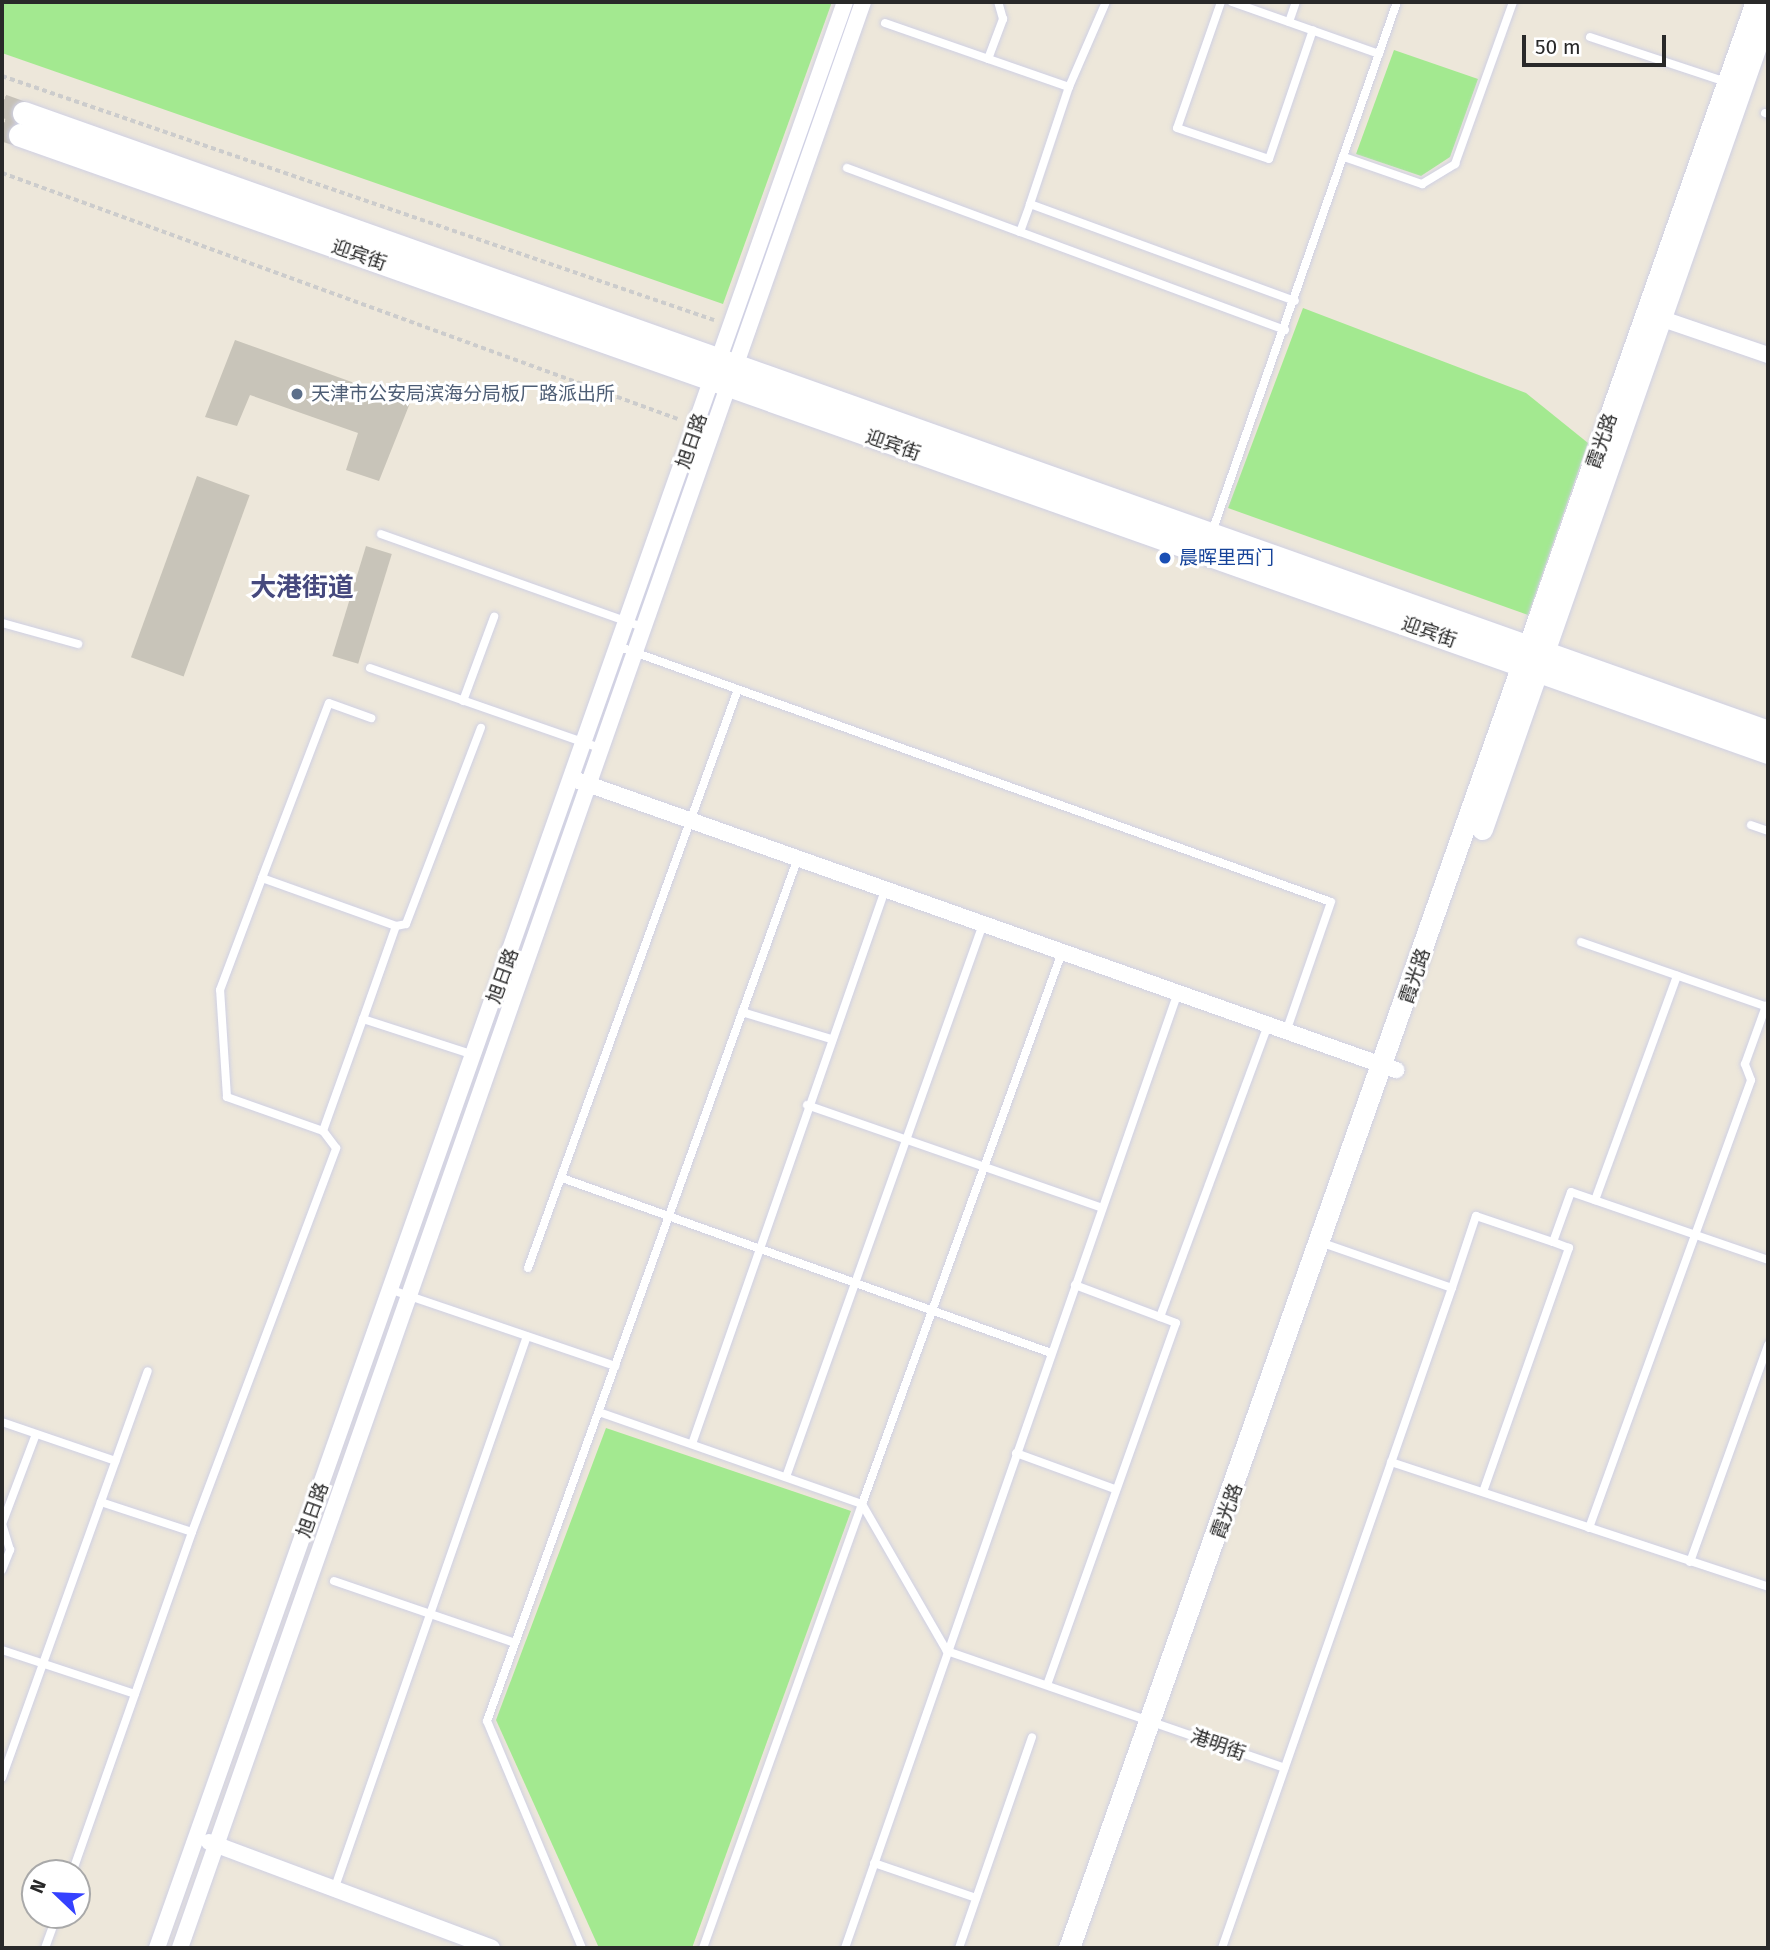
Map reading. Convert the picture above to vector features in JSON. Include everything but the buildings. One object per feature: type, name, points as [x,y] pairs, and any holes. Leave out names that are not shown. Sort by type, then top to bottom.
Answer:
[{"type":"main road","name":"迎宾街","points":[[22,124],[1534,660],[1768,732]]},
{"type":"main road","name":"迎宾街","points":[[724,375],[1211,535],[1768,752]]},
{"type":"street","name":"旭日路","points":[[180,1948],[645,628],[845,2]]},
{"type":"street","name":"旭日路","points":[[157,1948],[628,622],[724,375],[863,2]]},
{"type":"street","name":"霞光路","points":[[1735,85],[1756,2]]},
{"type":"street","points":[[1762,2],[1768,4]]},
{"type":"street","name":"霞光路","points":[[1083,1948],[1157,1724],[1735,85],[1768,12]]},
{"type":"street","points":[[1654,316],[1768,355]]},
{"type":"street","points":[[574,779],[796,863],[1390,1068]]},
{"type":"street","name":"霞光路","points":[[1069,1948],[1157,1724]]},
{"type":"street","points":[[196,1837],[492,1948]]},
{"type":"lane","points":[[988,59],[1003,19],[998,2]]},
{"type":"lane","points":[[1020,232],[1069,87],[1106,2]]},
{"type":"lane","points":[[1221,2],[1177,128],[1269,159],[1313,30]]},
{"type":"lane","points":[[1232,2],[1379,54]]},
{"type":"lane","points":[[1289,22],[1296,2]]},
{"type":"lane","points":[[1211,535],[1285,330],[1397,2]]},
{"type":"lane","points":[[1344,157],[1422,184],[1455,164],[1513,2]]},
{"type":"lane","points":[[885,23],[1069,87]]},
{"type":"lane","points":[[1590,37],[1735,85]]},
{"type":"lane","points":[[848,168],[1285,330]]},
{"type":"lane","points":[[1030,204],[1295,301]]},
{"type":"lane","points":[[382,534],[645,628]]},
{"type":"lane","points":[[463,701],[494,617]]},
{"type":"lane","points":[[2,623],[78,644]]},
{"type":"lane","points":[[620,647],[1331,902],[1286,1033]]},
{"type":"lane","points":[[370,668],[602,750]]},
{"type":"lane","points":[[528,1268],[737,691]]},
{"type":"lane","points":[[77,1859],[192,1532],[336,1148],[323,1131],[227,1097],[220,990],[329,703],[371,718]]},
{"type":"lane","points":[[262,878],[396,926],[406,923],[481,728]]},
{"type":"lane","points":[[1751,825],[1768,831]]},
{"type":"lane","points":[[583,1948],[487,1721],[796,863]]},
{"type":"lane","points":[[692,1444],[807,1105],[884,894]]},
{"type":"lane","points":[[323,1131],[396,926]]},
{"type":"lane","points":[[786,1477],[982,928]]},
{"type":"lane","points":[[1581,942],[1767,1006],[1745,1064],[1751,1080],[1590,1528]]},
{"type":"lane","points":[[704,1948],[1061,955]]},
{"type":"lane","points":[[1595,1200],[1677,975]]},
{"type":"lane","points":[[845,1948],[1177,995]]},
{"type":"lane","points":[[742,1012],[831,1039]]},
{"type":"lane","points":[[363,1019],[474,1055]]},
{"type":"lane","points":[[1160,1317],[1267,1027]]},
{"type":"lane","points":[[807,1105],[1102,1208]]},
{"type":"lane","points":[[562,1178],[1051,1353]]},
{"type":"lane","points":[[1553,1242],[1571,1192],[1768,1260]]},
{"type":"lane","points":[[1222,1948],[1476,1216],[1569,1248],[1483,1492]]},
{"type":"lane","points":[[1328,1245],[1452,1288]]},
{"type":"lane","points":[[1047,1685],[1176,1323],[1075,1285]]},
{"type":"lane","points":[[392,1290],[615,1366]]},
{"type":"lane","points":[[335,1887],[527,1336]]},
{"type":"lane","points":[[1690,1562],[1768,1345]]},
{"type":"lane","points":[[2,1778],[148,1371]]},
{"type":"lane","points":[[598,1412],[862,1504],[947,1651]]},
{"type":"lane","points":[[2,1422],[116,1461]]},
{"type":"lane","points":[[2,1570],[10,1550],[2,1524],[36,1434]]},
{"type":"lane","points":[[1016,1453],[1115,1489]]},
{"type":"lane","points":[[1391,1462],[1768,1587]]},
{"type":"lane","points":[[101,1502],[192,1532]]},
{"type":"lane","points":[[334,1581],[515,1643]]},
{"type":"lane","points":[[2,1650],[135,1695]]},
{"type":"lane","name":"港明街","points":[[947,1651],[1284,1768]]},
{"type":"lane","points":[[959,1948],[1032,1737]]},
{"type":"lane","points":[[874,1863],[976,1898]]},
{"type":"lane","points":[[45,1948],[52,1929]]},
{"type":"path","points":[[2,76],[714,320]]},
{"type":"path","points":[[2,173],[678,419]]},
{"type":"green space","points":[[2,2],[832,2],[723,304],[2,53]]},
{"type":"green space","points":[[1394,50],[1478,79],[1450,157],[1421,176],[1356,154]]},
{"type":"green space","points":[[1303,308],[1526,393],[1588,443],[1528,615],[1228,508]]},
{"type":"green space","points":[[606,1428],[851,1511],[692,1948],[599,1948],[496,1720]]},
{"type":"tunnel","points":[[2,105],[24,113]]},
{"type":"tunnel","points":[[2,129],[20,135]]},
{"type":"place","name":"天津市公安局滨海分局板厂路派出所","points":[[297,394]]},
{"type":"place","name":"晨晖里西门","points":[[1165,558]]},
{"type":"district","name":"大港街道","points":[[302,588]]}]
